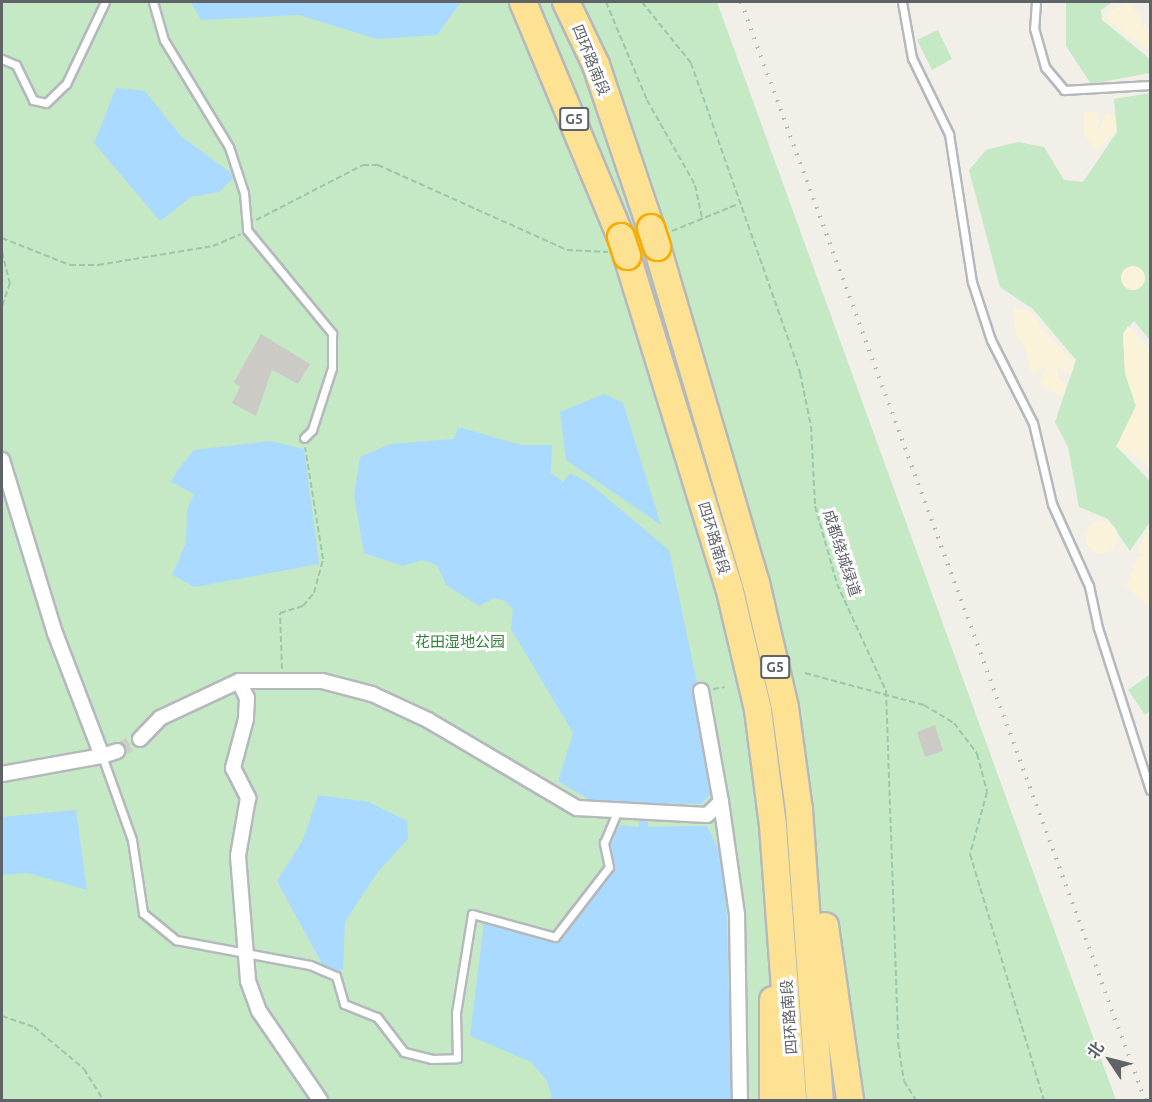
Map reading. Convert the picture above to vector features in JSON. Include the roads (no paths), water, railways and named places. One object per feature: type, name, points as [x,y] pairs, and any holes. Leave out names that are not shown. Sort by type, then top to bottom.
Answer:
[{"type":"highway","name":"四环路南段","points":[[523,2],[619,248],[729,587],[758,710],[773,826],[793,1101]]},
{"type":"highway","name":"四环路南段","points":[[566,2],[596,65],[659,236],[756,583],[784,708],[799,810],[820,1101]]},
{"type":"highway","points":[[799,810],[824,920],[850,1101]]},
{"type":"highway","points":[[773,826],[773,1101]]},
{"type":"street","points":[[2,460],[55,633],[102,756]]},
{"type":"street","points":[[140,740],[160,718],[239,681],[283,678],[372,694],[428,720],[576,808],[643,814],[706,815],[721,802]]},
{"type":"street","points":[[239,681],[247,698],[246,719],[233,768],[248,798],[237,856],[246,957],[260,1011],[320,1101]]},
{"type":"street","points":[[701,691],[721,802],[737,914],[740,1101]]},
{"type":"street","points":[[2,774],[102,756],[117,750]]},
{"type":"lane","points":[[2,59],[16,65],[33,100],[46,103],[66,84],[105,2]]},
{"type":"lane","points":[[153,2],[164,40],[229,147],[244,194],[247,230],[332,333],[332,368],[312,430],[304,438]]},
{"type":"lane","points":[[902,2],[912,58],[949,134],[972,282],[991,340],[1033,423],[1052,504],[1089,586],[1098,628],[1150,790]]},
{"type":"lane","points":[[1036,2],[1034,28],[1045,67],[1064,90],[1150,85]]},
{"type":"lane","points":[[102,756],[132,840],[143,913],[176,940],[246,957],[310,965],[336,976],[344,1004],[377,1017],[404,1052],[457,1058],[456,1013],[472,914],[555,937],[609,867],[604,843],[617,812]]},
{"type":"water","points":[[191,2],[461,2],[437,35],[377,39],[299,15],[201,20]]},
{"type":"water","points":[[116,88],[145,91],[181,136],[235,176],[219,192],[191,197],[160,221],[94,143]]},
{"type":"water","points":[[604,394],[623,403],[661,525],[566,460],[560,412]]},
{"type":"water","points":[[458,427],[521,445],[552,445],[551,473],[563,482],[570,473],[589,483],[669,550],[719,786],[701,804],[647,803],[648,827],[707,826],[725,862],[732,1100],[552,1100],[547,1081],[531,1062],[470,1036],[485,914],[561,934],[615,866],[606,850],[620,825],[639,827],[640,804],[591,801],[558,781],[573,733],[511,629],[513,610],[505,601],[494,598],[479,606],[446,585],[437,565],[422,560],[403,566],[364,553],[354,496],[360,457],[390,444],[454,439]]},
{"type":"water","points":[[270,441],[304,449],[319,564],[195,587],[172,575],[186,543],[187,510],[194,494],[171,482],[177,471],[194,450]]},
{"type":"water","points":[[318,795],[369,802],[407,821],[408,839],[377,873],[345,922],[343,970],[327,973],[277,881],[303,840]]},
{"type":"water","points":[[76,810],[87,890],[28,873],[2,875],[2,817]]},
{"type":"tunnel","points":[[117,751],[140,739]]},
{"type":"railway","points":[[741,2],[1145,1100]]},
{"type":"park label","name":"花田湿地公园","points":[[460,642]]}]
